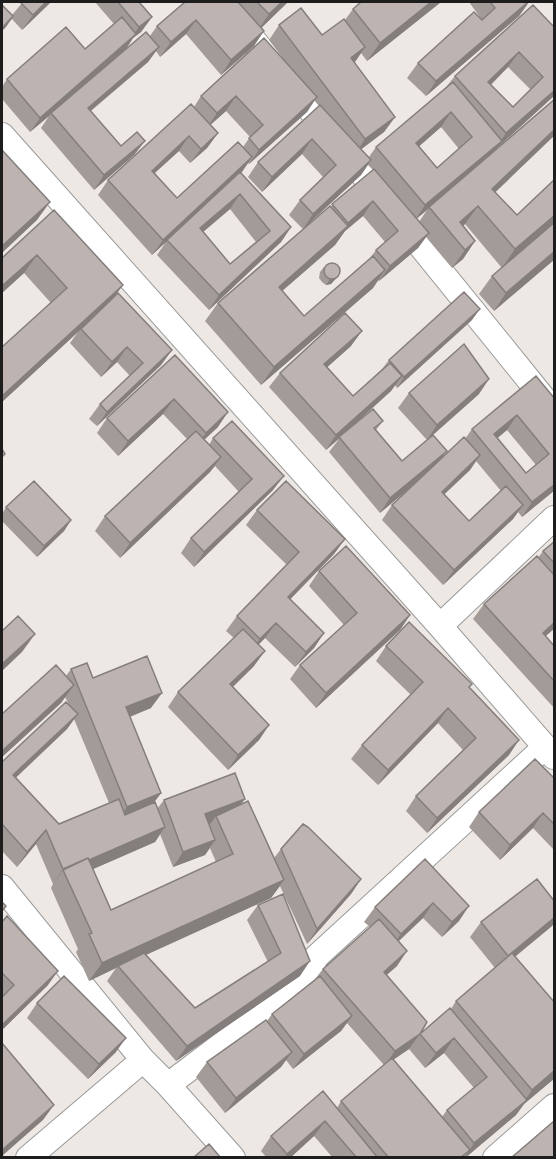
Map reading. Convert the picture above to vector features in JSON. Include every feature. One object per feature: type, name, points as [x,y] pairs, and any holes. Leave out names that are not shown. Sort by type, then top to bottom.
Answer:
[{"type":"street","points":[[223,2],[555,411]]},
{"type":"street","points":[[2,135],[550,752],[315,958],[310,978],[168,1085]]},
{"type":"street","points":[[440,626],[555,518]]},
{"type":"street","points":[[2,887],[143,1060],[233,1158]]},
{"type":"street","points":[[28,1158],[143,1060]]},
{"type":"street","points":[[495,1158],[555,1106]]},
{"type":"building","points":[[46,2],[33,15],[21,3]]},
{"type":"building","points":[[118,2],[139,2],[152,17],[139,27]]},
{"type":"building","points":[[185,2],[238,2],[264,31],[231,60],[196,20],[171,42],[157,26]]},
{"type":"building","points":[[257,2],[282,2],[269,14]]},
{"type":"building","points":[[361,2],[431,2],[380,43],[353,9]]},
{"type":"building","points":[[490,2],[528,2],[436,81],[418,63],[474,12],[482,20],[495,8]]},
{"type":"building","points":[[2,5],[13,16],[2,28]]},
{"type":"building","points":[[533,5],[555,28],[555,90],[506,133],[455,76]],"holes":[[[519,52],[543,77],[513,107],[488,82]]]},
{"type":"building","points":[[301,8],[322,35],[344,19],[365,47],[351,58],[395,117],[365,139],[279,25]]},
{"type":"building","points":[[122,17],[136,34],[40,118],[7,79],[66,27],[85,49]]},
{"type":"building","points":[[146,32],[159,47],[88,108],[121,146],[137,132],[145,141],[104,175],[51,113]]},
{"type":"building","points":[[264,38],[317,97],[259,150],[249,138],[263,125],[236,96],[217,113],[201,96]]},
{"type":"building","points":[[453,82],[502,141],[425,205],[376,147]],"holes":[[[451,112],[472,137],[437,168],[416,143]]]},
{"type":"building","points":[[555,99],[555,129],[492,189],[517,215],[555,179],[555,215],[515,249],[478,206],[460,222],[475,241],[465,250],[429,207]]},
{"type":"building","points":[[191,104],[218,133],[201,149],[189,136],[152,171],[177,198],[238,142],[252,157],[163,240],[108,180]]},
{"type":"building","points":[[320,105],[371,160],[313,214],[300,200],[336,165],[312,139],[272,177],[258,162]]},
{"type":"building","points":[[2,150],[50,202],[2,246]]},
{"type":"building","points":[[374,169],[429,233],[390,266],[376,250],[398,231],[373,201],[348,223],[332,204]]},
{"type":"building","points":[[240,172],[291,227],[219,295],[167,240]],"holes":[[[240,194],[270,231],[230,264],[200,228]]]},
{"type":"building","points":[[330,206],[348,226],[279,287],[304,316],[373,256],[385,270],[274,367],[218,303]]},
{"type":"building","points":[[54,210],[123,285],[2,396],[2,347],[67,288],[37,255],[3,285],[2,258]]},
{"type":"building","points":[[555,222],[555,251],[506,293],[492,276]]},
{"type":"building","points":[[329,263],[335,263],[340,271],[338,277],[329,279],[324,274],[324,268]]},
{"type":"building","points":[[464,292],[480,309],[404,377],[389,360]]},
{"type":"building","points":[[118,293],[172,350],[107,412],[100,404],[143,363],[127,347],[112,362],[81,329]]},
{"type":"building","points":[[345,313],[362,331],[324,364],[353,396],[390,363],[402,376],[336,435],[280,373]]},
{"type":"building","points":[[464,344],[489,379],[437,425],[409,393]]},
{"type":"building","points":[[175,355],[228,412],[206,433],[174,399],[128,441],[107,418]]},
{"type":"building","points":[[536,376],[555,399],[555,484],[532,502],[472,429]],"holes":[[[517,415],[549,454],[526,473],[494,434]]]},
{"type":"building","points":[[373,409],[383,421],[374,428],[402,461],[433,435],[447,451],[390,498],[339,437]]},
{"type":"building","points":[[232,421],[284,476],[204,552],[191,538],[252,479],[213,438]]},
{"type":"building","points":[[196,431],[221,457],[130,543],[105,516]]},
{"type":"building","points":[[464,437],[480,455],[442,492],[469,521],[506,486],[523,505],[454,570],[392,505]]},
{"type":"building","points":[[34,481],[71,520],[44,546],[6,507]]},
{"type":"building","points":[[286,481],[345,539],[288,597],[324,633],[306,652],[276,623],[260,639],[237,616],[299,552],[257,510]]},
{"type":"building","points":[[555,541],[555,564],[543,551]]},
{"type":"building","points":[[346,546],[410,615],[326,693],[300,665],[357,613],[319,571]]},
{"type":"building","points":[[537,556],[555,576],[555,622],[543,633],[555,647],[555,682],[484,604]]},
{"type":"building","points":[[18,616],[35,634],[2,664],[2,631]]},
{"type":"building","points":[[409,622],[472,684],[469,687],[519,740],[437,818],[416,796],[476,738],[448,708],[388,770],[362,745],[423,682],[386,646]]},
{"type":"building","points":[[243,629],[265,651],[230,684],[269,725],[238,755],[178,692]]},
{"type":"building","points":[[147,656],[162,693],[126,707],[161,793],[127,807],[71,669],[87,663],[93,678]]},
{"type":"building","points":[[56,665],[74,685],[2,751],[2,714]]},
{"type":"building","points":[[66,702],[78,714],[13,775],[59,824],[119,799],[125,815],[155,802],[165,827],[63,869],[46,830],[27,852],[2,824],[2,762]]},
{"type":"building","points":[[535,759],[555,779],[555,825],[543,813],[510,845],[479,812]]},
{"type":"building","points":[[235,773],[245,799],[205,814],[215,840],[183,852],[164,800]]},
{"type":"building","points":[[248,801],[284,880],[102,963],[89,934],[92,933],[63,870],[88,858],[111,910],[233,854],[216,816]]},
{"type":"building","points":[[303,824],[361,879],[317,929],[281,849]]},
{"type":"building","points":[[425,859],[469,906],[452,922],[433,903],[401,934],[375,907]]},
{"type":"building","points":[[537,879],[555,902],[555,917],[508,956],[481,922]]},
{"type":"building","points":[[283,894],[310,961],[187,1046],[118,966],[144,953],[195,1008],[281,953],[258,905]]},
{"type":"building","points":[[7,916],[58,971],[2,1025],[2,997],[14,985],[2,973],[2,922]]},
{"type":"building","points":[[379,919],[407,951],[384,972],[427,1022],[420,1034],[395,1051],[323,969]]},
{"type":"building","points":[[512,953],[555,1003],[555,1070],[532,1090],[456,1001]]},
{"type":"building","points":[[64,976],[126,1038],[99,1064],[37,1003]]},
{"type":"building","points":[[320,976],[352,1016],[304,1054],[272,1014]]},
{"type":"building","points":[[450,1008],[527,1100],[474,1143],[447,1110],[487,1077],[454,1038],[436,1053],[420,1034]]},
{"type":"building","points":[[266,1020],[292,1052],[236,1098],[207,1062]]},
{"type":"building","points":[[2,1043],[54,1105],[2,1150]]},
{"type":"building","points":[[392,1058],[470,1150],[460,1158],[389,1158],[341,1101]]},
{"type":"building","points":[[323,1091],[378,1158],[357,1158],[325,1121],[287,1154],[271,1136]]},
{"type":"building","points":[[554,1121],[555,1158],[511,1158]]},
{"type":"building","points":[[209,1144],[221,1158],[193,1158]]}]
